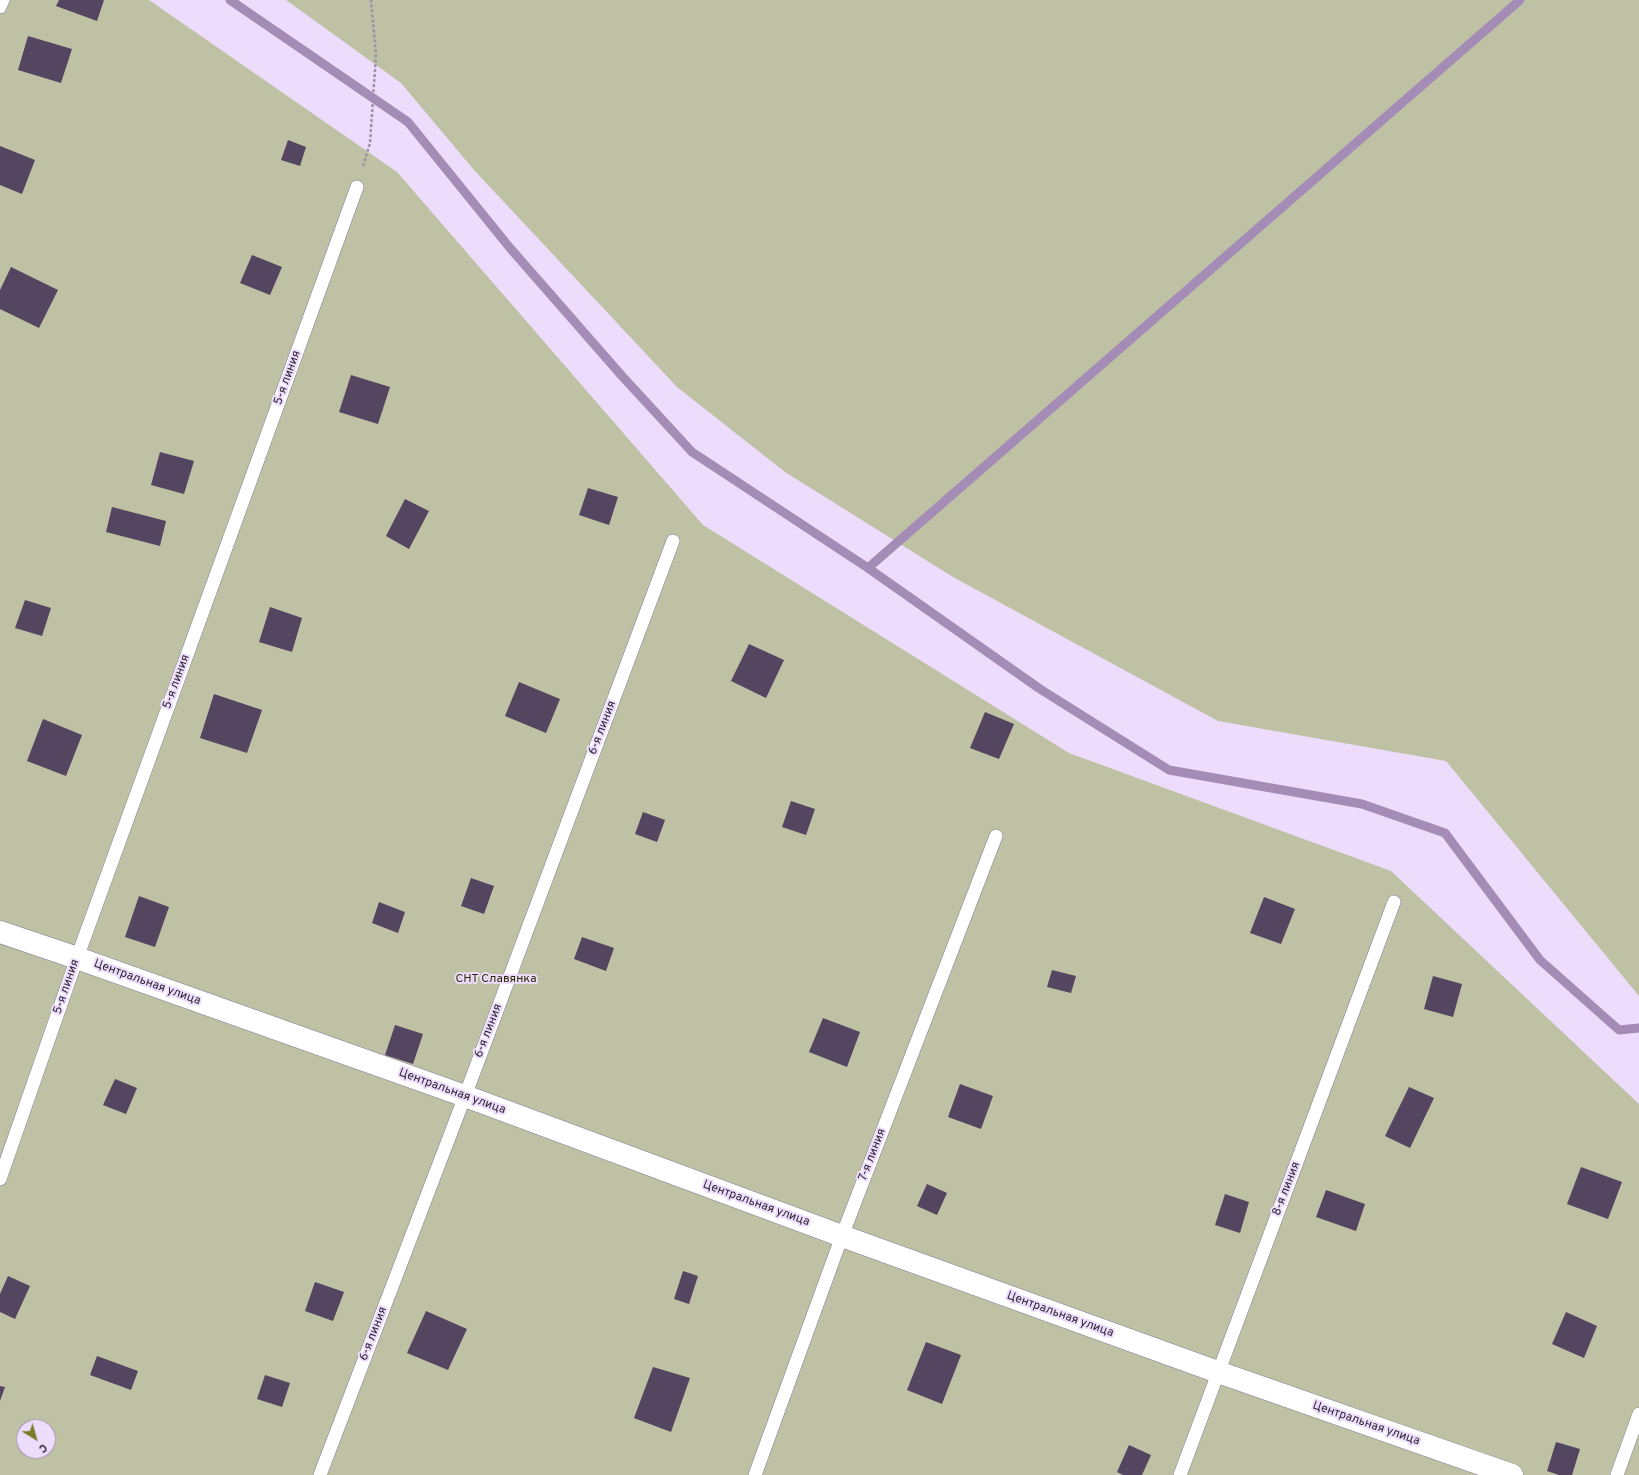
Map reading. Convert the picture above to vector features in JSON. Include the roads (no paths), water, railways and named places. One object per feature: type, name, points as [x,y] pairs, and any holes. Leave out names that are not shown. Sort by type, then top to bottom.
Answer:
[{"type":"street","name":"Центральная улица","points":[[0,932],[465,1096],[842,1236],[1218,1372],[1512,1475]]},
{"type":"lane","points":[[0,7],[2,0]]},
{"type":"lane","name":"5-я линия","points":[[0,1179],[77,958],[357,187]]},
{"type":"lane","name":"6-я линия","points":[[320,1475],[465,1096],[673,541]]},
{"type":"lane","name":"7-я линия","points":[[755,1475],[842,1236],[996,836]]},
{"type":"lane","name":"8-я линия","points":[[1180,1475],[1394,902]]},
{"type":"lane","points":[[1617,1475],[1639,1414]]},
{"type":"waterway","points":[[230,0],[408,122],[510,248],[622,376],[692,452],[868,568],[1040,689],[1169,770],[1362,804],[1445,833],[1540,960],[1619,1030],[1639,1028]]},
{"type":"waterway","points":[[868,568],[1520,0]]},
{"type":"park label","name":"СНТ Славянка","points":[[496,980]]}]
